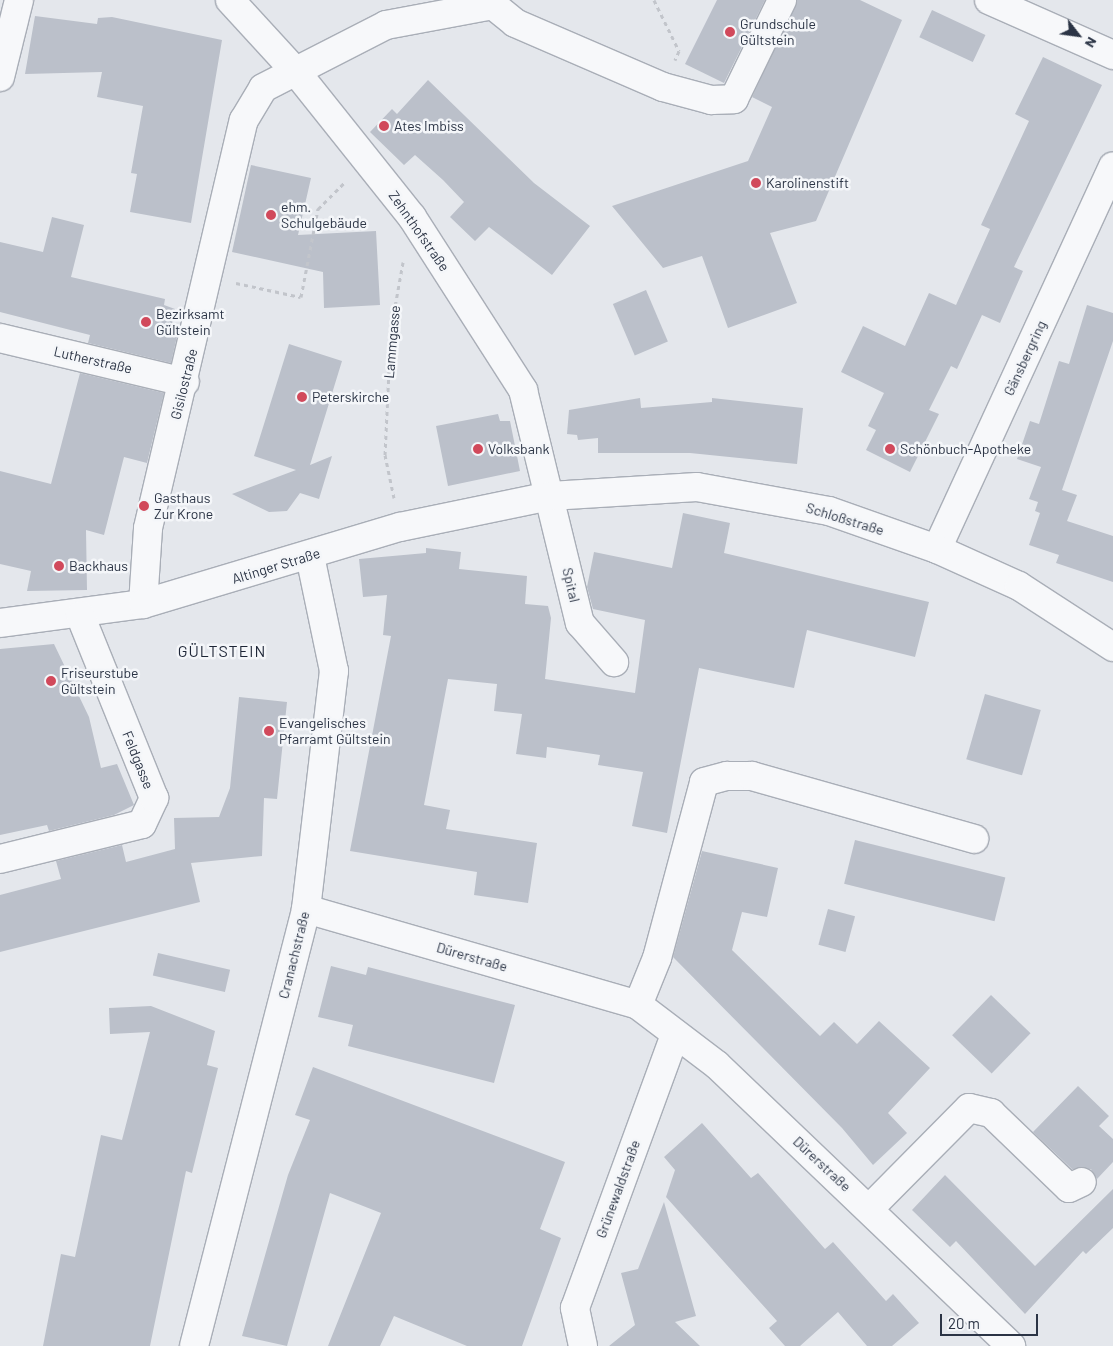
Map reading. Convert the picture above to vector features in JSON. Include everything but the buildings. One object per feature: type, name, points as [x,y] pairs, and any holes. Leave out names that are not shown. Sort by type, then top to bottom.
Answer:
[{"type":"street","points":[[0,77],[19,0]]},
{"type":"street","name":"Zehnthofstraße","points":[[230,0],[297,73],[412,217],[523,390],[550,496]]},
{"type":"street","points":[[663,87],[711,100],[734,99],[782,0]]},
{"type":"street","points":[[989,0],[1113,56]]},
{"type":"street","name":"Gisilostraße","points":[[143,604],[148,528],[210,277],[244,120],[263,88],[297,73],[386,25],[493,5],[515,23],[663,87]]},
{"type":"street","name":"Gänsbergring","points":[[937,549],[1113,167]]},
{"type":"street","name":"Lutherstraße","points":[[0,338],[185,382]]},
{"type":"street","name":"Schloßstraße","points":[[550,496],[697,487],[829,512],[937,549],[1020,586],[1113,646]]},
{"type":"street","name":"Altinger Straße","points":[[0,623],[80,615],[143,604],[310,556],[400,527],[550,496]]},
{"type":"street","name":"Spital","points":[[550,496],[580,623],[614,662]]},
{"type":"street","name":"Cranachstraße","points":[[194,1346],[306,909],[334,671],[310,556]]},
{"type":"street","name":"Feldgasse","points":[[0,858],[142,824],[154,798],[80,615]]},
{"type":"street","points":[[638,1004],[657,958],[704,782],[727,776],[752,776],[974,839]]},
{"type":"street","name":"Dürerstraße","points":[[306,909],[638,1004],[717,1065],[1011,1346]]},
{"type":"street","name":"Grünewaldstraße","points":[[583,1346],[575,1308],[675,1034]]},
{"type":"street","points":[[869,1209],[968,1108],[991,1113],[1069,1188],[1082,1182]]},
{"type":"path","points":[[654,0],[680,51],[663,87]]},
{"type":"path","points":[[210,277],[301,297],[318,208],[367,161]]},
{"type":"path","name":"Lammgasse","points":[[400,527],[385,455],[391,329],[412,217]]},
{"type":"place","name":"Grundschule Gültstein","points":[[730,32]]},
{"type":"place","name":"Ates Imbiss","points":[[384,126]]},
{"type":"place","name":"Karolinenstift","points":[[756,183]]},
{"type":"place","name":"ehm. Schulgebäude","points":[[271,215]]},
{"type":"place","name":"Bezirksamt Gültstein","points":[[146,322]]},
{"type":"place","name":"Peterskirche","points":[[302,397]]},
{"type":"place","name":"Volksbank","points":[[478,449]]},
{"type":"place","name":"Schönbuch-Apotheke","points":[[890,449]]},
{"type":"place","name":"Gasthaus Zur Krone","points":[[144,506]]},
{"type":"place","name":"Backhaus","points":[[59,566]]},
{"type":"place","name":"Friseurstube Gültstein","points":[[51,681]]},
{"type":"place","name":"Evangelisches Pfarramt Gültstein","points":[[269,731]]},
{"type":"district","name":"GÜLTSTEIN","points":[[222,651]]}]
